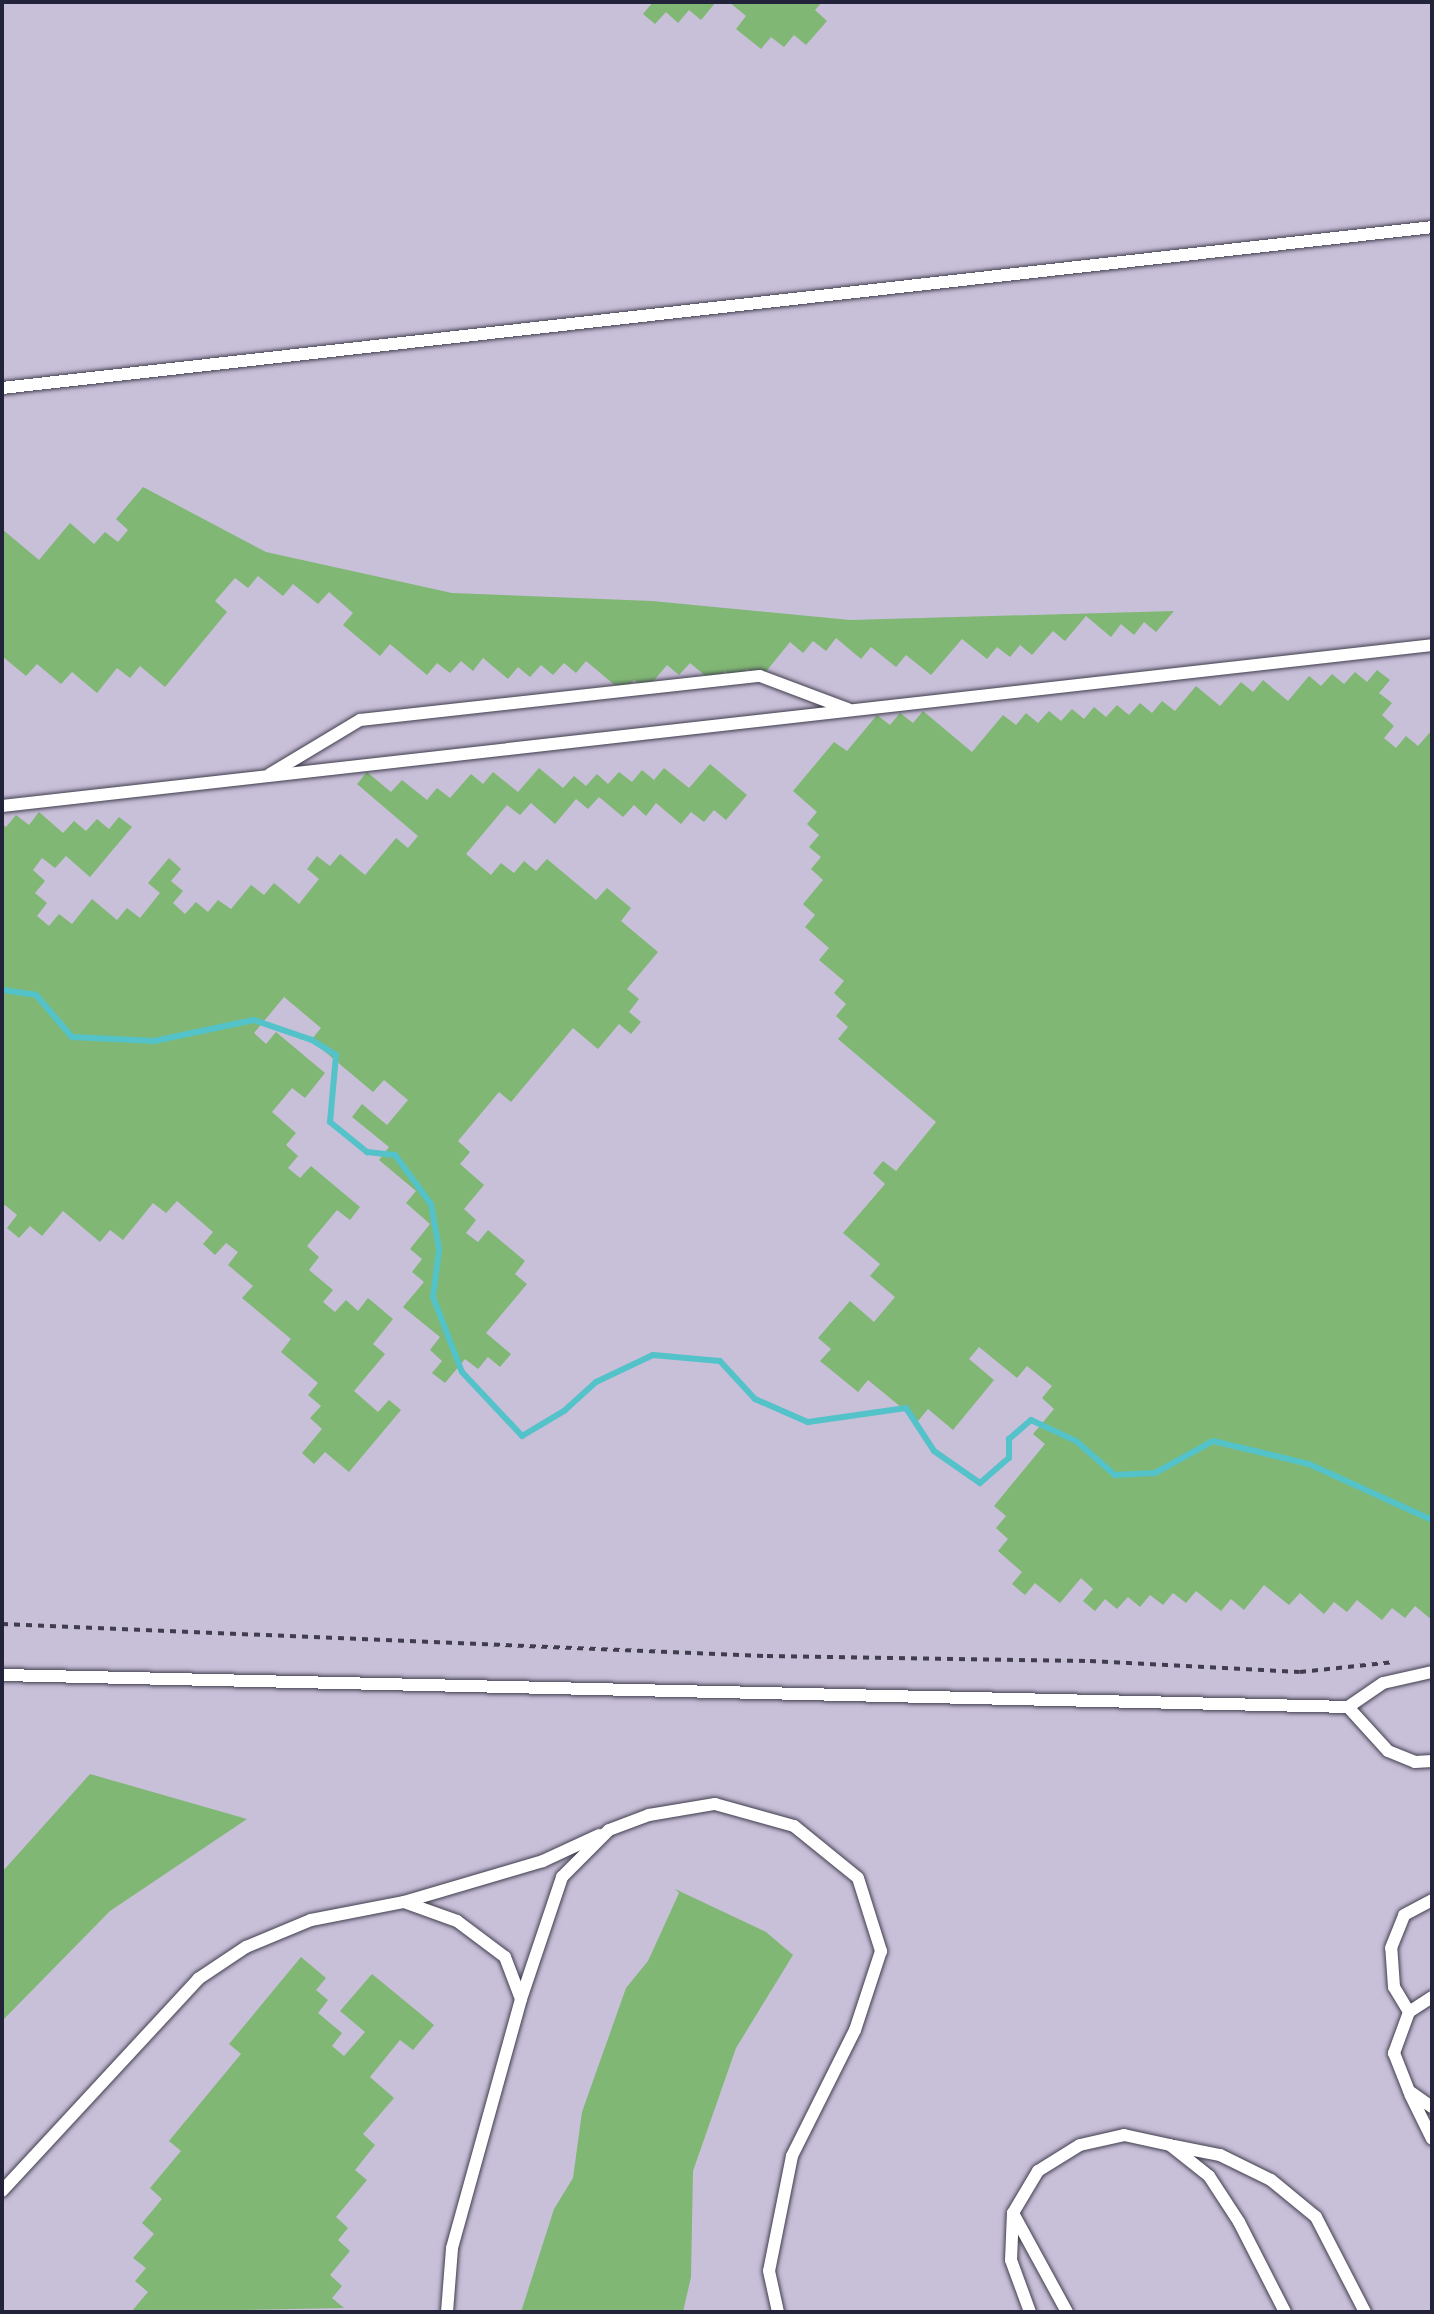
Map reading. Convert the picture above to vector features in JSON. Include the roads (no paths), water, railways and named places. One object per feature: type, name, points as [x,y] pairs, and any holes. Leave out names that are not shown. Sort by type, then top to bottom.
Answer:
[{"type":"lane","points":[[2,388],[1432,227]]},
{"type":"lane","points":[[2,806],[1432,645]]},
{"type":"lane","points":[[267,776],[360,720],[760,676],[851,710]]},
{"type":"lane","points":[[2,1675],[1348,1707],[1383,1683],[1432,1672]]},
{"type":"lane","points":[[1348,1707],[1388,1751],[1415,1762],[1432,1761]]},
{"type":"lane","points":[[2,2191],[198,1979],[246,1947],[311,1920],[404,1902],[543,1861],[649,1815],[715,1804],[794,1826],[858,1878],[881,1951],[855,2030],[792,2156],[769,2271],[778,2312]]},
{"type":"lane","points":[[447,2312],[452,2248],[521,1999],[562,1877],[609,1830]]},
{"type":"lane","points":[[1409,2012],[1394,1987],[1391,1948],[1404,1915],[1432,1900]]},
{"type":"lane","points":[[404,1902],[457,1921],[505,1957],[521,1999]]},
{"type":"lane","points":[[1432,1997],[1409,2012],[1394,2053],[1432,2139]]},
{"type":"lane","points":[[1409,2091],[1432,2107]]},
{"type":"lane","points":[[1026,2309],[1011,2260],[1013,2213],[1038,2171],[1080,2145],[1124,2135],[1220,2155],[1271,2180],[1316,2217],[1365,2312]]},
{"type":"lane","points":[[1170,2145],[1209,2176],[1239,2222],[1285,2312]]},
{"type":"lane","points":[[1013,2213],[1067,2312]]},
{"type":"waterway","points":[[2,990],[36,995],[72,1037],[154,1041],[254,1020],[312,1040],[336,1055],[330,1122],[367,1152],[395,1155],[431,1204],[439,1249],[433,1297],[462,1372],[522,1436],[564,1411],[596,1382],[653,1355],[720,1361],[755,1399],[808,1422],[906,1408],[934,1451],[980,1483],[1009,1458],[1009,1439],[1031,1420],[1076,1441],[1115,1475],[1155,1473],[1213,1441],[1309,1464],[1432,1520]]}]
